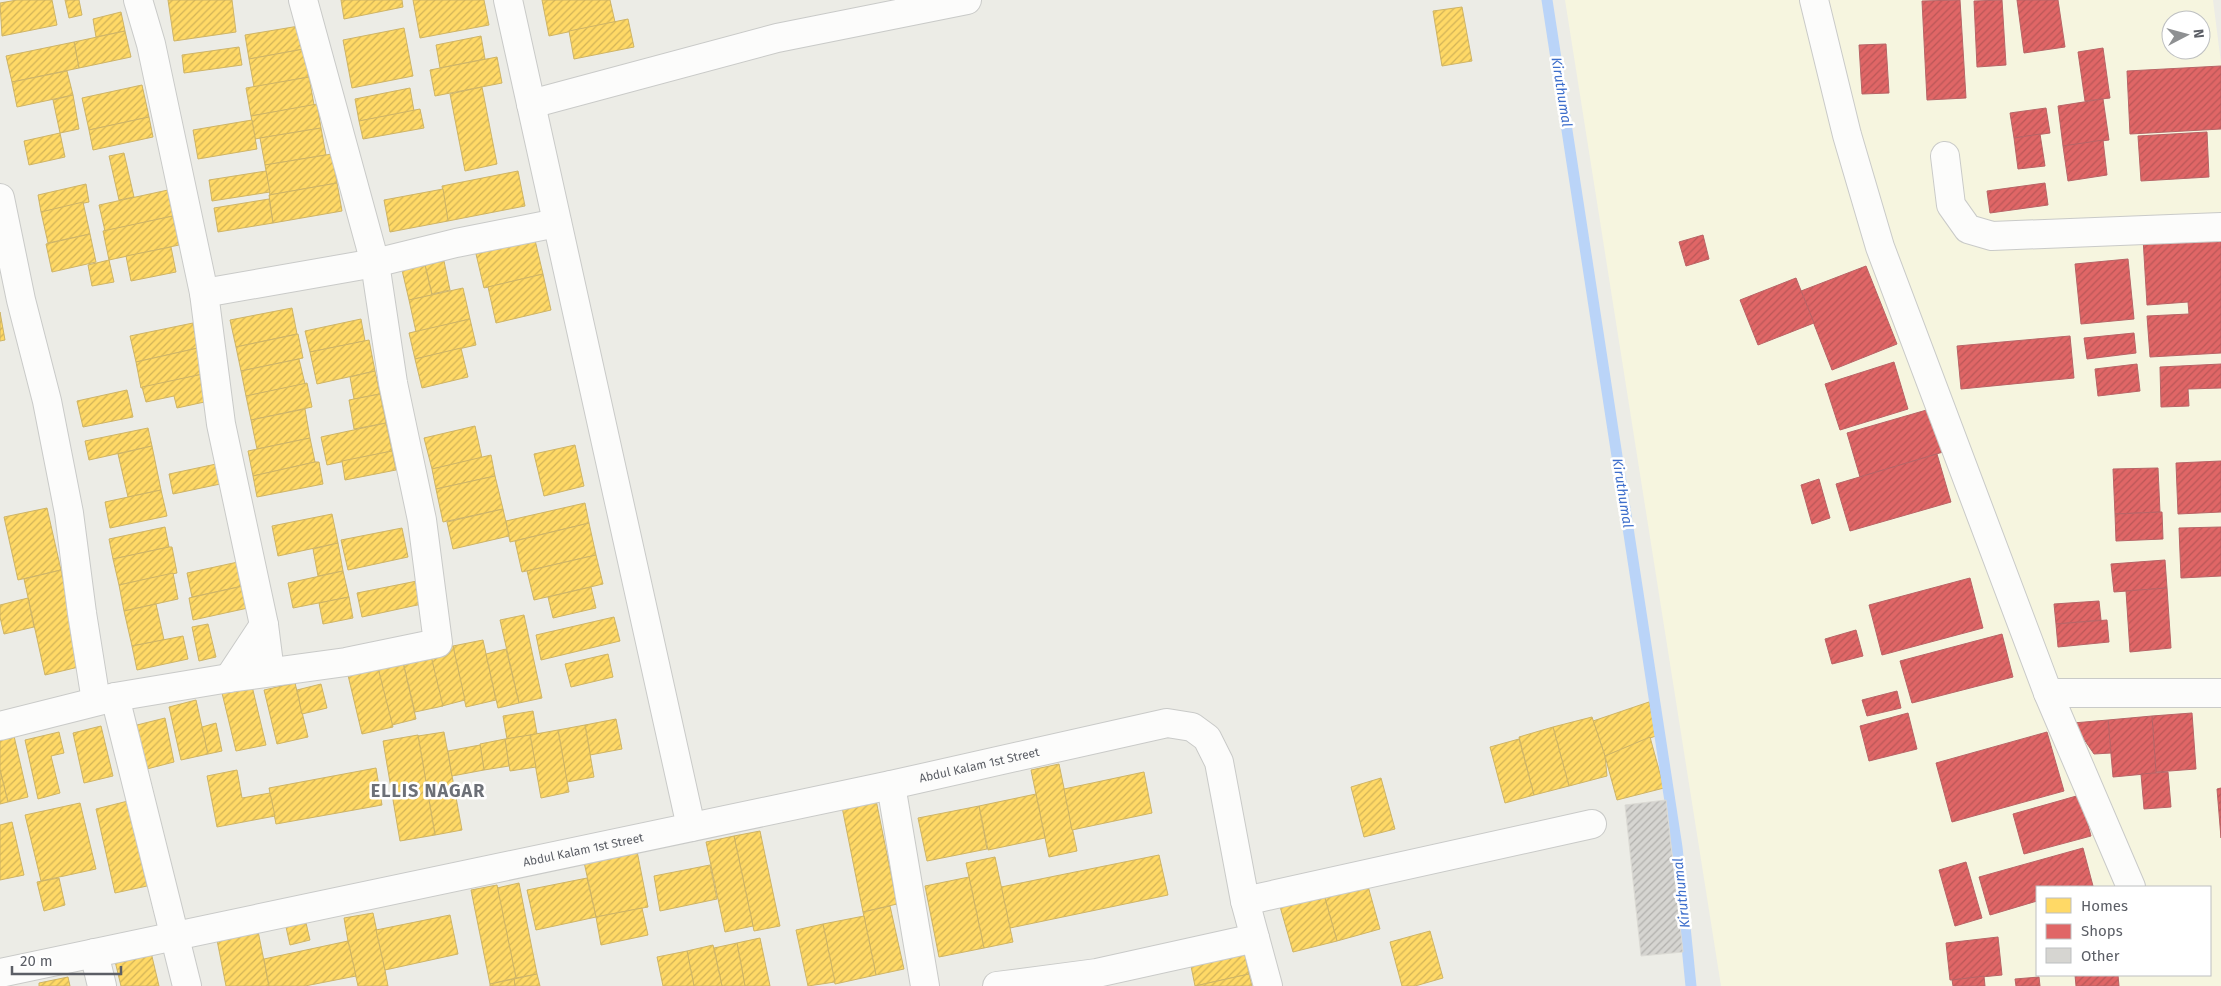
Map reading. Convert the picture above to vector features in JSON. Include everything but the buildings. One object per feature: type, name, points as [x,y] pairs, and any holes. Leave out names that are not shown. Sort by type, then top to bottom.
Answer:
[{"type":"street","points":[[138,0],[151,44],[204,292],[221,424],[264,625],[270,672]]},
{"type":"street","points":[[0,726],[106,699],[229,678],[346,662],[438,642],[422,520],[393,383],[375,263],[303,0]]},
{"type":"street","points":[[508,0],[691,828]]},
{"type":"street","points":[[532,104],[777,38],[967,0]]},
{"type":"street","points":[[1814,0],[1847,136],[1880,248],[2048,693],[2131,886]]},
{"type":"street","points":[[1945,156],[1951,204],[1968,228],[1992,236],[2221,227]]},
{"type":"street","points":[[0,198],[22,300],[47,401],[69,513],[82,613],[187,986]]},
{"type":"street","points":[[204,292],[375,263],[456,243],[557,223]]},
{"type":"street","points":[[229,678],[264,625]]},
{"type":"street","points":[[2048,693],[2221,694]]},
{"type":"street","name":"Abdul Kalam 1st Street","points":[[0,972],[691,828],[1167,723],[1192,727],[1207,738],[1219,762],[1245,901]]},
{"type":"street","points":[[891,785],[926,986]]},
{"type":"street","points":[[1268,986],[1245,901],[1592,824]]},
{"type":"street","points":[[997,986],[1098,979],[1255,938]]},
{"type":"street","points":[[94,953],[102,986]]},
{"type":"shaded area","points":[[1565,0],[2213,0],[2221,63],[2221,986],[1721,986]]},
{"type":"waterway","name":"Kiruthumal","points":[[1547,0],[1677,847],[1691,986]]},
{"type":"district","name":"ELLIS NAGAR","points":[[428,791]]}]
